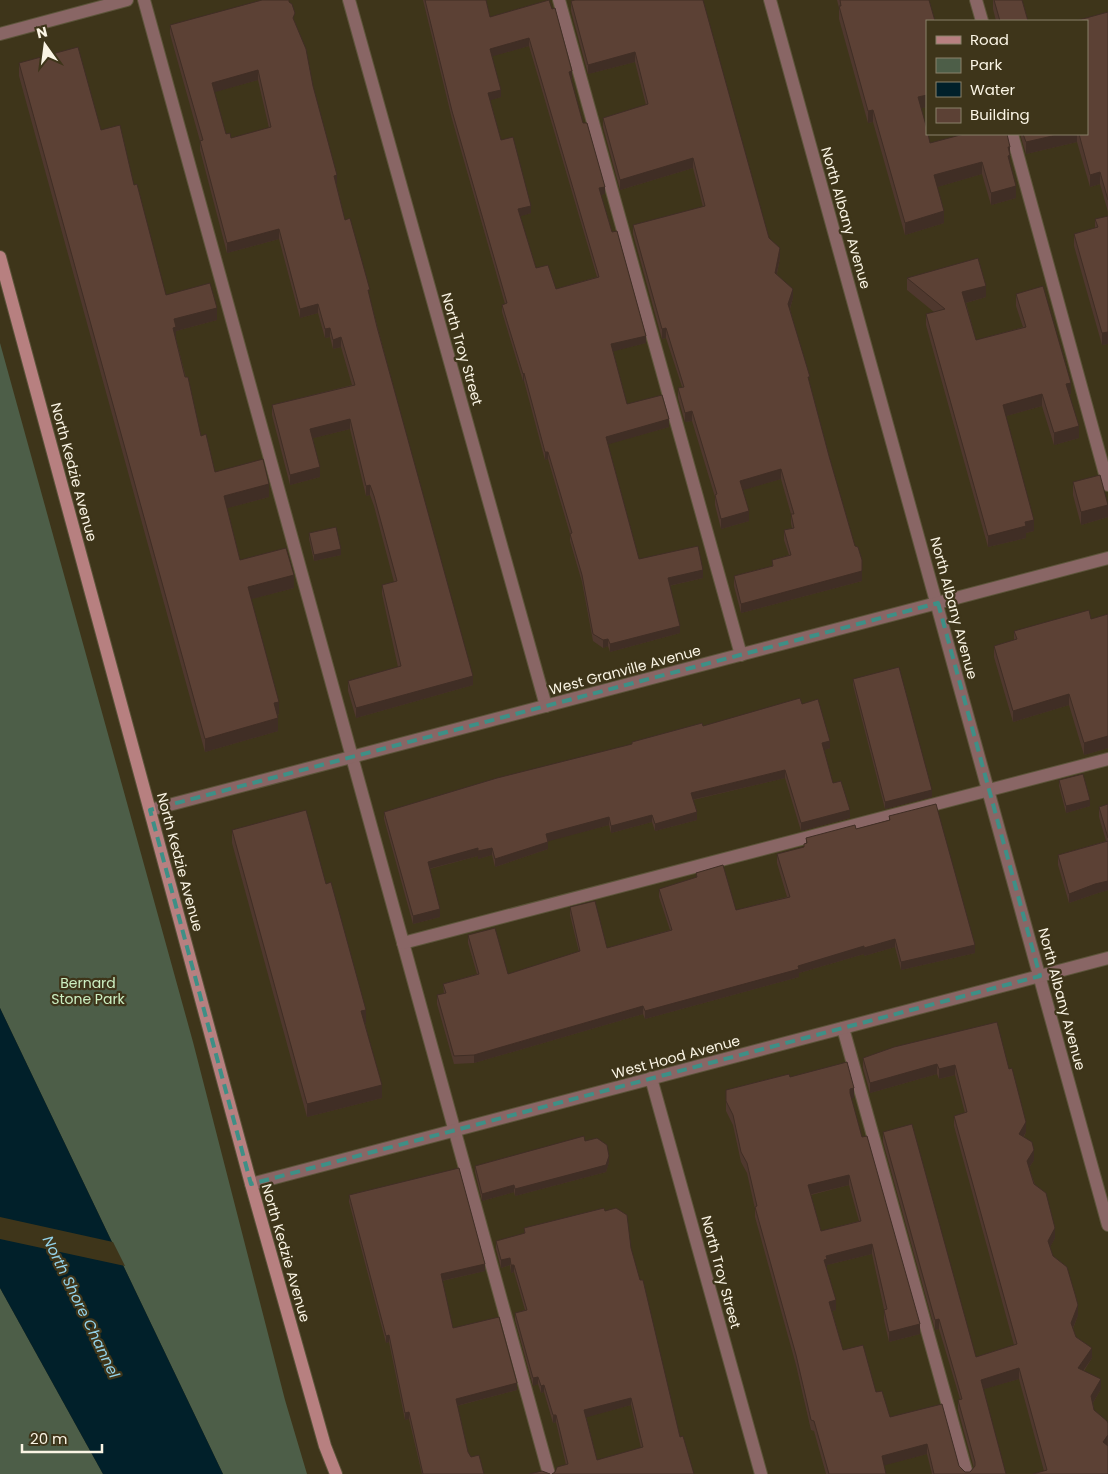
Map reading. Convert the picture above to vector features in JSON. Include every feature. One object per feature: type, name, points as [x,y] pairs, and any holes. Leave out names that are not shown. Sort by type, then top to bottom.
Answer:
[{"type":"street","points":[[0,34],[127,0]]},
{"type":"street","points":[[144,0],[549,1474]]},
{"type":"street","name":"North Troy Street","points":[[349,0],[546,706]]},
{"type":"street","points":[[559,0],[741,655]]},
{"type":"street","name":"North Albany Avenue","points":[[770,0],[938,603],[1108,1225]]},
{"type":"street","points":[[976,0],[982,20]]},
{"type":"street","points":[[1012,135],[1108,486]]},
{"type":"street","name":"North Kedzie Avenue","points":[[0,257],[251,1184],[325,1446],[336,1474]]},
{"type":"street","name":"West Granville Avenue","points":[[150,810],[1108,558]]},
{"type":"street","points":[[404,943],[1108,759]]},
{"type":"street","name":"West Hood Avenue","points":[[251,1184],[1108,958]]},
{"type":"street","points":[[843,1028],[967,1474]]},
{"type":"street","name":"North Troy Street","points":[[652,1078],[760,1474]]},
{"type":"highlighted area","points":[[938,603],[1040,976],[251,1184],[150,810]]},
{"type":"green space","name":"Bernard Stone Park","points":[[0,343],[193,1042],[285,1400],[307,1474],[223,1474],[0,1008]]},
{"type":"green space","points":[[0,1288],[103,1474],[0,1474]]},
{"type":"water","name":"North Shore Channel","points":[[0,1008],[223,1474],[103,1474],[0,1288]]},
{"type":"pier","points":[[0,1217],[113,1242],[125,1266],[0,1239]]},
{"type":"building","points":[[262,0],[289,0],[292,4],[295,13],[293,18],[306,49],[313,86],[337,175],[334,176],[345,220],[350,218],[370,290],[368,290],[377,327],[473,676],[356,708],[348,681],[401,666],[382,585],[397,581],[374,496],[370,485],[366,486],[350,419],[310,429],[320,467],[290,475],[272,405],[355,385],[341,337],[333,340],[330,328],[325,329],[318,304],[300,309],[279,229],[227,243],[200,141],[203,140],[170,25]],"holes":[[[258,70],[271,127],[231,138],[230,133],[226,134],[212,83]]]},
{"type":"building","points":[[425,0],[486,0],[490,17],[549,0],[552,9],[555,8],[572,71],[569,72],[583,123],[587,123],[605,187],[599,188],[612,232],[617,231],[646,336],[611,344],[627,404],[662,395],[669,419],[606,437],[639,559],[698,546],[703,570],[668,578],[680,626],[610,644],[608,639],[603,640],[593,634],[582,575],[570,534],[572,533],[548,452],[545,452],[524,373],[502,305],[507,303],[452,111]],"holes":[[[529,38],[599,277],[556,289],[548,265],[536,268],[518,209],[531,206],[513,137],[501,140],[488,93],[501,90],[490,49]]]},
{"type":"building","points":[[703,0],[769,238],[780,248],[775,273],[793,289],[788,304],[810,377],[808,377],[855,546],[858,547],[862,560],[862,571],[741,604],[734,576],[773,566],[772,560],[791,555],[784,530],[794,528],[791,514],[794,514],[781,469],[740,481],[749,511],[721,519],[715,495],[717,494],[692,411],[685,413],[678,388],[684,387],[666,328],[662,329],[633,225],[705,206],[693,158],[620,180],[603,118],[648,104],[635,52],[588,65],[571,1]]},
{"type":"building","points":[[840,0],[929,0],[935,20],[926,20],[926,95],[918,97],[926,125],[926,135],[928,135],[930,143],[960,135],[1007,135],[1010,147],[1008,147],[1010,155],[1008,156],[1016,186],[991,193],[982,162],[934,175],[944,211],[905,223],[873,110],[868,111],[839,6],[841,6]]},
{"type":"building","points":[[994,0],[1022,0],[1028,20],[1000,20]]},
{"type":"building","points":[[1108,12],[1108,200],[1100,172],[1090,175],[1079,135],[1088,135],[1088,20],[1079,20]]},
{"type":"building","points":[[78,47],[101,130],[120,125],[134,185],[137,184],[166,295],[210,283],[217,308],[174,319],[176,327],[173,328],[185,377],[188,377],[201,436],[206,434],[215,472],[263,459],[269,484],[224,496],[240,560],[286,548],[294,575],[248,587],[279,702],[274,703],[278,718],[205,739],[19,63]]},
{"type":"building","points":[[1023,135],[1057,135],[1026,142]]},
{"type":"building","points":[[1108,216],[1108,332],[1102,333],[1074,234],[1098,227],[1095,219]]},
{"type":"building","points":[[978,258],[986,286],[962,292],[976,340],[1026,327],[1016,294],[1043,286],[1071,383],[1066,384],[1079,426],[1054,433],[1042,394],[1003,405],[1034,520],[1025,522],[1026,526],[988,536],[926,314],[945,309],[907,278]]},
{"type":"building","points":[[1100,475],[1108,505],[1081,512],[1073,482]]},
{"type":"building","points":[[336,527],[341,549],[314,555],[309,533]]},
{"type":"building","points":[[1089,610],[1091,619],[1108,614],[1108,736],[1084,743],[1069,694],[1013,711],[994,646],[1017,639],[1014,631]]},
{"type":"building","points":[[899,667],[932,790],[885,802],[853,679]]},
{"type":"building","points":[[800,698],[802,704],[818,699],[830,741],[822,743],[833,783],[841,781],[850,810],[801,823],[785,770],[691,793],[697,812],[655,824],[652,815],[611,826],[609,817],[546,834],[548,842],[495,859],[492,848],[478,851],[478,848],[428,862],[440,909],[413,916],[384,812],[497,778],[632,744],[632,742],[702,723],[703,726]]},
{"type":"building","points":[[1083,774],[1090,800],[1066,806],[1059,780]]},
{"type":"building","points":[[936,804],[975,945],[901,962],[895,939],[864,948],[864,946],[798,966],[799,969],[645,1011],[643,1006],[474,1055],[454,1056],[437,995],[446,993],[443,984],[479,974],[468,935],[495,928],[508,974],[580,951],[570,907],[595,901],[607,948],[672,930],[659,889],[697,877],[696,873],[723,865],[736,910],[790,897],[777,854],[804,847],[804,844],[807,843],[806,838],[855,825],[856,829],[890,820],[889,816]]},
{"type":"building","points":[[1108,804],[1108,838],[1099,807]]},
{"type":"building","points":[[306,810],[326,884],[331,882],[366,1010],[361,1011],[382,1085],[307,1104],[232,830]]},
{"type":"building","points":[[1108,841],[1108,881],[1069,894],[1058,855]]},
{"type":"building","points":[[997,1022],[1009,1069],[1012,1068],[1026,1122],[1019,1134],[1032,1142],[1034,1150],[1027,1161],[1034,1184],[1046,1193],[1055,1228],[1048,1241],[1053,1256],[1067,1267],[1078,1305],[1071,1323],[1076,1337],[1092,1348],[1078,1368],[1101,1379],[1091,1396],[1094,1410],[1108,1423],[1108,1435],[1103,1442],[1108,1446],[1108,1474],[1033,1474],[1047,1470],[1019,1368],[981,1380],[1006,1474],[934,1474],[927,1444],[882,1456],[886,1474],[829,1474],[814,1421],[811,1420],[796,1355],[755,1207],[757,1206],[747,1163],[741,1152],[733,1115],[726,1101],[726,1090],[789,1074],[790,1077],[847,1062],[854,1088],[850,1089],[850,1093],[862,1137],[867,1136],[920,1324],[889,1332],[884,1310],[887,1309],[872,1244],[826,1256],[827,1259],[824,1260],[836,1300],[829,1302],[843,1350],[863,1345],[876,1392],[882,1391],[890,1417],[942,1404],[959,1466],[965,1472],[970,1472],[975,1466],[958,1400],[962,1399],[939,1319],[935,1320],[883,1132],[912,1124],[976,1357],[1017,1344],[954,1116],[967,1112],[955,1065],[939,1069],[937,1064],[870,1083],[863,1058],[894,1047]],"holes":[[[849,1175],[861,1221],[821,1231],[808,1185]]]},
{"type":"building","points":[[584,1136],[585,1141],[597,1138],[607,1145],[609,1156],[606,1165],[515,1189],[514,1185],[482,1194],[475,1166]]},
{"type":"building","points":[[459,1168],[485,1264],[441,1274],[453,1328],[499,1317],[517,1383],[456,1399],[468,1452],[471,1457],[479,1455],[484,1474],[423,1474],[409,1412],[405,1413],[389,1335],[386,1336],[349,1195]]},
{"type":"building","points":[[604,1208],[605,1211],[616,1208],[627,1215],[631,1248],[640,1280],[643,1280],[680,1437],[683,1436],[694,1474],[552,1474],[557,1467],[568,1464],[556,1415],[553,1415],[544,1385],[541,1386],[538,1377],[533,1378],[515,1313],[527,1310],[514,1265],[511,1265],[510,1258],[501,1260],[496,1241],[525,1233],[524,1228]],"holes":[[[631,1398],[643,1447],[597,1460],[584,1410]]]},
{"type":"building","points":[[542,1471],[550,1474],[529,1474]]}]
